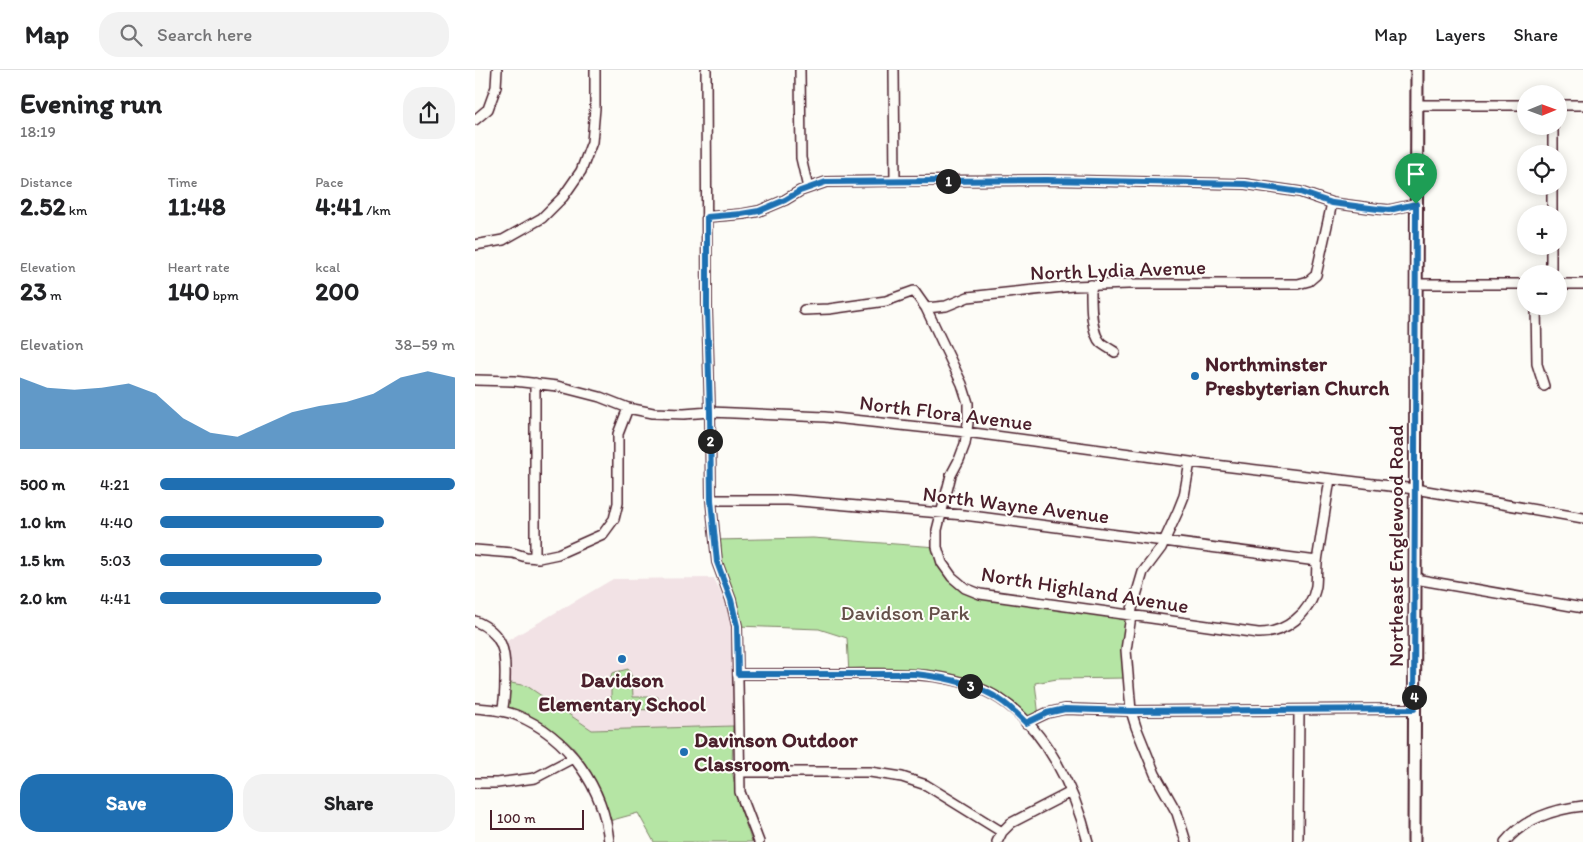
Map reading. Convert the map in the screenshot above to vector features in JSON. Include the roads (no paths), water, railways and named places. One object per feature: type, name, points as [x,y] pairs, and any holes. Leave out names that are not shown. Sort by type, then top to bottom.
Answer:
[{"type":"main road","name":"Northeast Englewood Road","points":[[1414,842],[1417,70]]},
{"type":"street","points":[[475,120],[489,109],[496,87],[497,70]]},
{"type":"street","points":[[475,244],[503,240],[542,218],[563,197],[581,171],[592,142],[595,108],[595,70]]},
{"type":"street","points":[[706,70],[711,500],[717,562],[731,600],[737,626],[739,772],[741,792],[759,842]]},
{"type":"street","points":[[800,70],[801,158],[807,188]]},
{"type":"street","points":[[894,70],[895,181]]},
{"type":"street","points":[[1417,105],[1517,105]]},
{"type":"street","points":[[1567,105],[1583,105]]},
{"type":"street","points":[[707,217],[759,211],[773,206],[807,188],[826,182],[1047,180],[1245,184],[1300,192],[1332,203],[1389,210],[1416,204]]},
{"type":"street","name":"North Lydia Avenue","points":[[925,308],[946,306],[968,298],[1000,293],[1091,285],[1298,284],[1312,279],[1317,271],[1332,203]]},
{"type":"street","points":[[1416,284],[1517,284]]},
{"type":"street","points":[[1567,284],[1583,284]]},
{"type":"street","points":[[1091,285],[1091,313],[1100,342],[1115,352]]},
{"type":"street","name":"North Highland Avenue","points":[[804,310],[886,301],[915,291],[925,308],[965,391],[968,415],[963,452],[951,475],[937,538],[939,555],[947,570],[965,588],[988,596],[1258,633],[1272,632],[1285,627],[1302,614],[1311,601],[1316,587],[1317,561]]},
{"type":"street","points":[[1536,315],[1537,364],[1544,386]]},
{"type":"street","name":"North Flora Avenue","points":[[475,380],[535,383],[581,392],[628,408],[653,413],[710,412],[825,416],[1415,489]]},
{"type":"street","points":[[535,383],[535,558]]},
{"type":"street","points":[[475,550],[513,553],[535,558],[549,557],[603,534],[614,519],[618,503],[617,442],[620,426],[628,408]]},
{"type":"street","points":[[1186,842],[1177,813],[1149,762],[1139,739],[1131,711],[1126,662],[1127,635],[1143,572],[1165,540],[1184,496],[1190,462]]},
{"type":"street","points":[[1317,561],[1331,479]]},
{"type":"street","points":[[1415,489],[1583,518]]},
{"type":"street","name":"North Wayne Avenue","points":[[711,500],[788,500],[943,513],[1317,561]]},
{"type":"street","points":[[1415,579],[1583,608]]},
{"type":"street","points":[[475,621],[492,631],[501,643],[504,652],[505,688],[502,711]]},
{"type":"street","points":[[738,674],[930,675],[970,686],[995,697],[1026,723],[1049,750],[1071,792],[1088,842]]},
{"type":"street","points":[[475,708],[517,715],[545,732],[573,758],[598,796],[606,818],[609,842]]},
{"type":"street","points":[[1026,723],[1047,713],[1065,709],[1131,711],[1414,709]]},
{"type":"street","points":[[1298,842],[1299,711]]},
{"type":"street","points":[[475,783],[497,783],[535,778],[573,758]]},
{"type":"street","points":[[739,772],[869,772],[902,777],[926,785],[1002,832]]},
{"type":"street","points":[[997,842],[1002,832],[1011,823],[1071,792]]},
{"type":"street","points":[[1505,842],[1517,829],[1532,821],[1560,810],[1583,806]]},
{"type":"place","name":"Northminster Presbyterian Church","points":[[1195,376]]},
{"type":"place","name":"Davidson Elementary School","points":[[622,659]]},
{"type":"place","name":"Davinson Outdoor Classroom","points":[[684,752]]},
{"type":"park label","name":"Davidson Park","points":[[905,613]]}]
